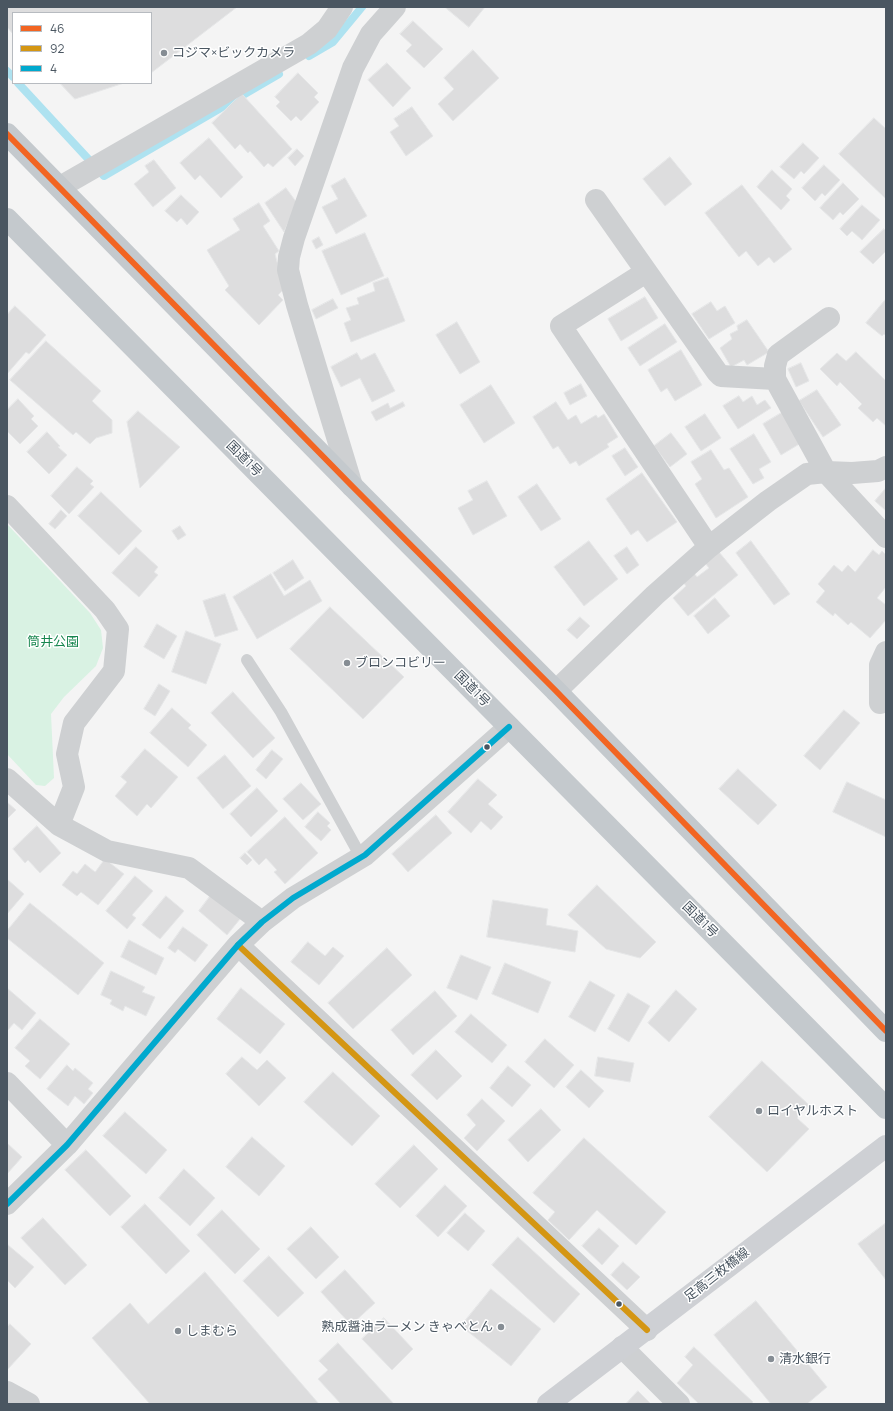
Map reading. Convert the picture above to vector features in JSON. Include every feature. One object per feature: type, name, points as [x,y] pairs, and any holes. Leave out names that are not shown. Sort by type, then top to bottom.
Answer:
[{"type":"highway","points":[[7,134],[352,486],[556,691],[886,1031]]},
{"type":"highway","name":"国道1号","points":[[7,219],[886,1108]]},
{"type":"main road","name":"足高三枚橋線","points":[[548,1404],[622,1347],[647,1330],[886,1146]]},
{"type":"street","points":[[60,187],[309,44],[327,29],[342,7]]},
{"type":"street","points":[[352,486],[297,305],[288,270],[289,257],[294,238],[352,68],[371,34],[395,7]]},
{"type":"street","points":[[596,200],[717,372],[721,376],[775,379]]},
{"type":"street","points":[[646,272],[561,326],[709,548]]},
{"type":"street","points":[[829,318],[778,355],[775,379],[826,472],[886,538]]},
{"type":"street","points":[[556,691],[655,595],[709,548],[807,474],[878,471],[886,467]]},
{"type":"street","points":[[7,506],[105,610],[118,630],[114,672],[74,723],[67,754],[74,787],[59,825]]},
{"type":"street","points":[[880,703],[880,665],[886,652]]},
{"type":"street","points":[[7,1204],[67,1145],[238,945],[262,922],[293,898],[361,858],[509,727]]},
{"type":"street","points":[[7,779],[59,825],[107,851],[189,868],[262,922]]},
{"type":"street","points":[[238,945],[647,1330]]},
{"type":"street","points":[[7,1083],[67,1145]]},
{"type":"street","points":[[622,1347],[679,1404]]},
{"type":"street","points":[[7,1392],[28,1404]]},
{"type":"lane","points":[[247,660],[281,712],[361,858]]},
{"type":"green space","name":"筒井公園","points":[[7,524],[90,613],[101,630],[103,648],[96,666],[64,697],[51,714],[54,778],[45,786],[36,785],[7,754]]},
{"type":"building","name":"コジマ×ビックカメラ","points":[[7,7],[237,7],[152,72],[152,12],[12,12],[12,33],[7,27]]},
{"type":"building","points":[[445,7],[485,7],[469,27]]},
{"type":"building","points":[[413,21],[443,49],[424,68],[406,51],[412,45],[400,34]]},
{"type":"building","points":[[473,50],[499,78],[453,121],[438,104],[454,89],[444,78]]},
{"type":"building","points":[[387,63],[411,88],[393,107],[368,80]]},
{"type":"building","points":[[298,73],[318,93],[314,97],[319,102],[301,121],[296,116],[291,121],[276,106],[280,102],[275,97]]},
{"type":"building","points":[[61,84],[121,84],[75,99]]},
{"type":"building","points":[[242,94],[292,149],[273,167],[268,163],[264,167],[250,151],[248,153],[240,144],[235,149],[212,123]]},
{"type":"building","points":[[412,107],[433,136],[406,156],[390,132],[399,126],[394,119]]},
{"type":"building","points":[[874,118],[886,129],[886,199],[839,154]]},
{"type":"building","points":[[209,138],[243,177],[221,198],[200,175],[195,180],[180,163]]},
{"type":"building","points":[[803,143],[819,158],[804,174],[801,171],[794,179],[780,167]]},
{"type":"building","points":[[297,149],[304,156],[295,166],[288,158]]},
{"type":"building","points":[[670,157],[692,184],[665,206],[643,179]]},
{"type":"building","points":[[154,160],[176,188],[153,207],[134,184],[149,172],[145,166]]},
{"type":"building","points":[[824,165],[840,180],[825,196],[822,193],[815,201],[802,188]]},
{"type":"building","points":[[772,170],[792,189],[786,196],[790,200],[781,210],[757,187]]},
{"type":"building","points":[[345,178],[367,216],[336,234],[322,207],[338,199],[331,186]]},
{"type":"building","points":[[843,183],[859,199],[843,215],[840,212],[833,220],[820,208]]},
{"type":"building","points":[[742,185],[792,249],[774,263],[769,257],[758,266],[746,251],[739,257],[705,213]]},
{"type":"building","points":[[286,188],[297,203],[284,232],[265,203]]},
{"type":"building","points":[[181,195],[199,212],[187,225],[181,218],[177,222],[165,211]]},
{"type":"building","points":[[259,203],[270,221],[263,226],[279,251],[275,254],[284,289],[278,295],[283,300],[259,325],[225,290],[229,286],[207,250],[240,230],[233,219]]},
{"type":"building","points":[[862,205],[880,220],[862,240],[852,231],[847,236],[840,229]]},
{"type":"building","points":[[884,229],[886,231],[886,251],[873,264],[860,252]]},
{"type":"building","points":[[365,233],[384,276],[341,295],[322,251]]},
{"type":"building","points":[[319,237],[323,245],[316,249],[312,241]]},
{"type":"building","points":[[388,278],[405,321],[351,342],[344,323],[351,320],[346,308],[359,304],[357,298],[375,291],[373,283]]},
{"type":"building","points":[[645,297],[658,318],[621,341],[608,319]]},
{"type":"building","points":[[333,299],[338,308],[316,319],[312,310]]},
{"type":"building","points":[[886,299],[886,336],[884,334],[882,336],[866,323]]},
{"type":"building","points":[[711,302],[717,311],[725,306],[735,323],[709,339],[692,314]]},
{"type":"building","points":[[15,306],[46,335],[29,354],[26,352],[7,374],[7,315]]},
{"type":"building","points":[[747,320],[769,352],[747,365],[744,360],[731,367],[720,348],[732,339],[730,334],[738,330],[737,326]]},
{"type":"building","points":[[457,322],[480,362],[460,374],[436,335]]},
{"type":"building","points":[[665,324],[677,342],[640,366],[628,348]]},
{"type":"building","points":[[46,341],[101,391],[92,401],[112,420],[112,433],[96,438],[90,444],[76,432],[73,435],[10,380]]},
{"type":"building","points":[[681,350],[702,385],[675,401],[667,388],[661,392],[648,370]]},
{"type":"building","points":[[856,352],[886,381],[886,426],[877,418],[873,422],[858,408],[862,404],[840,382],[837,386],[820,369],[837,353],[846,361]]},
{"type":"building","points":[[357,353],[361,360],[375,353],[395,391],[372,402],[360,378],[341,387],[331,367]]},
{"type":"building","points":[[801,363],[809,381],[796,387],[788,369]]},
{"type":"building","points":[[581,384],[587,396],[570,405],[564,393]]},
{"type":"building","points":[[491,385],[515,423],[484,443],[460,405]]},
{"type":"building","points":[[817,390],[841,425],[823,437],[799,401]]},
{"type":"building","points":[[739,396],[743,402],[752,396],[757,405],[765,400],[771,408],[738,429],[723,406]]},
{"type":"building","points":[[18,399],[34,416],[31,419],[38,426],[20,444],[7,431],[7,410]]},
{"type":"building","points":[[403,402],[405,406],[376,421],[371,412],[388,403],[390,408]]},
{"type":"building","points":[[556,402],[568,420],[576,415],[581,424],[596,415],[598,418],[604,414],[618,437],[607,444],[609,447],[579,466],[576,461],[570,464],[558,446],[553,449],[533,417]]},
{"type":"building","points":[[138,411],[180,447],[140,488],[127,422]]},
{"type":"building","points":[[783,412],[801,443],[781,455],[763,424]]},
{"type":"building","points":[[705,414],[721,438],[701,451],[685,427]]},
{"type":"building","points":[[47,432],[60,446],[58,447],[67,455],[49,474],[27,452]]},
{"type":"building","points":[[671,433],[687,454],[670,467],[654,446]]},
{"type":"building","points":[[754,434],[771,462],[759,469],[764,478],[753,484],[730,449]]},
{"type":"building","points":[[625,448],[638,467],[625,476],[612,456]]},
{"type":"building","points":[[711,450],[724,470],[729,468],[748,497],[716,518],[695,484],[702,479],[691,462]]},
{"type":"building","points":[[77,467],[93,481],[90,484],[94,487],[69,514],[51,496]]},
{"type":"building","points":[[642,473],[677,522],[647,542],[638,530],[631,535],[606,499]]},
{"type":"building","points":[[487,481],[507,516],[473,535],[458,508],[473,500],[468,491]]},
{"type":"building","points":[[537,484],[561,519],[541,531],[518,497]]},
{"type":"building","points":[[886,488],[886,511],[875,501]]},
{"type":"building","points":[[101,492],[142,531],[119,555],[78,516]]},
{"type":"building","points":[[61,510],[67,516],[55,529],[49,524]]},
{"type":"building","points":[[180,526],[186,535],[178,540],[172,531]]},
{"type":"building","points":[[589,541],[618,579],[584,606],[554,567]]},
{"type":"building","points":[[751,541],[790,594],[774,605],[736,553]]},
{"type":"building","points":[[136,547],[158,567],[154,572],[158,575],[139,597],[112,573]]},
{"type":"building","points":[[627,547],[639,565],[627,574],[614,556]]},
{"type":"building","points":[[873,550],[879,555],[882,551],[886,555],[886,587],[877,598],[886,605],[886,620],[870,638],[851,622],[848,625],[835,613],[833,616],[816,602],[825,591],[818,584],[834,565],[842,572],[848,565],[855,572]]},
{"type":"building","points":[[719,552],[738,575],[688,616],[673,598],[686,586],[683,582],[694,573],[697,577],[709,568],[705,563]]},
{"type":"building","points":[[293,560],[304,578],[285,591],[273,573]]},
{"type":"building","points":[[271,574],[284,596],[310,580],[322,601],[257,639],[233,597]]},
{"type":"building","points":[[225,594],[238,630],[215,637],[203,601]]},
{"type":"building","points":[[715,598],[730,616],[708,634],[694,616]]},
{"type":"building","name":"ブロンコビリー","points":[[330,607],[404,677],[363,719],[290,649]]},
{"type":"building","points":[[580,617],[590,626],[577,639],[567,630]]},
{"type":"building","points":[[157,624],[177,636],[164,659],[144,647]]},
{"type":"building","points":[[186,631],[221,644],[206,684],[172,672]]},
{"type":"building","points":[[159,684],[170,691],[155,716],[144,709]]},
{"type":"building","points":[[233,692],[275,738],[253,758],[211,713]]},
{"type":"building","points":[[172,708],[191,725],[188,728],[207,745],[188,767],[150,733]]},
{"type":"building","points":[[844,710],[860,723],[820,770],[804,756]]},
{"type":"building","points":[[145,749],[178,777],[151,808],[147,804],[137,816],[115,796],[127,782],[121,777]]},
{"type":"building","points":[[272,750],[283,759],[266,779],[256,770]]},
{"type":"building","points":[[225,755],[251,786],[223,809],[197,778]]},
{"type":"building","points":[[738,769],[777,805],[758,825],[719,789]]},
{"type":"building","points":[[478,779],[497,795],[488,804],[503,817],[491,830],[481,821],[471,833],[448,812]]},
{"type":"building","points":[[847,782],[886,800],[886,837],[833,812]]},
{"type":"building","points":[[301,783],[321,804],[303,820],[283,799]]},
{"type":"building","points":[[257,788],[278,811],[251,837],[230,814]]},
{"type":"building","points":[[7,802],[16,810],[7,819]]},
{"type":"building","points":[[318,812],[330,823],[327,826],[331,830],[321,841],[305,827]]},
{"type":"building","points":[[436,815],[452,833],[408,872],[392,854]]},
{"type":"building","points":[[285,817],[318,853],[285,884],[274,872],[277,870],[266,858],[259,865],[247,852]]},
{"type":"building","points":[[37,826],[61,853],[40,873],[28,860],[25,863],[13,849]]},
{"type":"building","points":[[245,853],[252,860],[247,865],[240,858]]},
{"type":"building","points":[[105,859],[124,874],[98,905],[81,892],[77,896],[62,885],[73,871],[77,874],[85,864],[95,872]]},
{"type":"building","points":[[135,876],[153,891],[132,915],[136,918],[127,929],[106,911]]},
{"type":"building","points":[[7,879],[24,894],[7,914]]},
{"type":"building","points":[[597,885],[656,942],[640,958],[606,949],[568,915]]},
{"type":"building","points":[[211,895],[240,919],[227,935],[199,911]]},
{"type":"building","points":[[166,896],[184,911],[160,939],[142,925]]},
{"type":"building","points":[[493,900],[548,909],[546,925],[578,931],[575,952],[487,937]]},
{"type":"building","points":[[30,903],[104,963],[78,995],[7,938],[7,931]]},
{"type":"building","points":[[183,927],[208,945],[195,962],[178,949],[175,953],[168,948]]},
{"type":"building","points":[[129,940],[164,958],[156,975],[121,957]]},
{"type":"building","points":[[308,942],[325,956],[333,947],[344,956],[319,985],[291,962]]},
{"type":"building","points":[[387,948],[412,975],[353,1029],[328,1003]]},
{"type":"building","points":[[461,955],[491,967],[477,1000],[447,988]]},
{"type":"building","points":[[505,963],[551,982],[538,1013],[492,994]]},
{"type":"building","points":[[111,971],[145,987],[142,992],[155,997],[146,1016],[125,1006],[123,1011],[110,1004],[112,1000],[101,995]]},
{"type":"building","points":[[590,981],[615,995],[595,1032],[569,1017]]},
{"type":"building","points":[[7,988],[36,1013],[22,1030],[14,1023],[8,1030],[7,1029]]},
{"type":"building","points":[[241,988],[285,1024],[260,1054],[217,1019]]},
{"type":"building","points":[[676,990],[697,1009],[669,1042],[648,1023]]},
{"type":"building","points":[[435,991],[457,1016],[413,1055],[391,1030]]},
{"type":"building","points":[[628,993],[650,1006],[629,1042],[608,1029]]},
{"type":"building","points":[[471,1014],[507,1045],[492,1063],[455,1032]]},
{"type":"building","points":[[40,1019],[70,1044],[40,1079],[25,1066],[30,1061],[15,1048]]},
{"type":"building","points":[[545,1039],[574,1065],[554,1088],[525,1062]]},
{"type":"building","points":[[436,1050],[462,1076],[437,1100],[411,1075]]},
{"type":"building","points":[[242,1057],[257,1070],[267,1060],[286,1078],[259,1106],[226,1074]]},
{"type":"building","points":[[598,1057],[634,1063],[630,1082],[595,1076]]},
{"type":"building","name":"ロイヤルホスト","points":[[762,1061],[809,1105],[797,1118],[809,1129],[767,1172],[709,1117]]},
{"type":"building","points":[[67,1065],[73,1071],[75,1068],[93,1083],[88,1089],[93,1093],[84,1104],[75,1096],[68,1106],[47,1089]]},
{"type":"building","points":[[508,1066],[531,1085],[512,1107],[490,1088]]},
{"type":"building","points":[[581,1070],[604,1091],[589,1108],[566,1087]]},
{"type":"building","points":[[333,1072],[380,1116],[352,1146],[304,1102]]},
{"type":"building","points":[[482,1099],[505,1121],[477,1151],[464,1138],[476,1125],[467,1115]]},
{"type":"building","points":[[541,1109],[561,1130],[528,1162],[508,1140]]},
{"type":"building","points":[[125,1112],[167,1150],[146,1174],[103,1136]]},
{"type":"building","points":[[252,1137],[285,1166],[259,1196],[226,1167]]},
{"type":"building","points":[[584,1138],[666,1212],[636,1245],[597,1210],[569,1240],[548,1220],[555,1212],[533,1193]]},
{"type":"building","points":[[7,1143],[22,1157],[7,1174]]},
{"type":"building","points":[[414,1145],[438,1169],[400,1208],[375,1184]]},
{"type":"building","points":[[86,1150],[131,1196],[110,1216],[65,1170]]},
{"type":"building","points":[[184,1169],[215,1198],[190,1226],[159,1198]]},
{"type":"building","points":[[445,1185],[467,1206],[438,1237],[416,1216]]},
{"type":"building","points":[[145,1204],[190,1251],[166,1274],[121,1227]]},
{"type":"building","points":[[222,1210],[260,1249],[235,1274],[197,1235]]},
{"type":"building","points":[[465,1213],[485,1231],[468,1251],[447,1233]]},
{"type":"building","points":[[43,1218],[87,1265],[65,1285],[21,1238]]},
{"type":"building","points":[[886,1223],[886,1280],[858,1244]]},
{"type":"building","points":[[311,1227],[339,1257],[316,1279],[287,1249]]},
{"type":"building","points":[[599,1228],[619,1246],[602,1265],[582,1246]]},
{"type":"building","points":[[518,1237],[580,1294],[554,1323],[492,1265]]},
{"type":"building","points":[[8,1245],[34,1267],[15,1288],[7,1280]]},
{"type":"building","points":[[269,1256],[304,1293],[278,1317],[243,1281]]},
{"type":"building","points":[[623,1262],[640,1277],[627,1290],[611,1275]]},
{"type":"building","points":[[345,1270],[375,1303],[351,1325],[321,1292]]},
{"type":"building","name":"しまむら","points":[[205,1272],[319,1404],[150,1404],[92,1338],[130,1303],[148,1324]]},
{"type":"building","name":"熟成醤油ラーメン きゃべとん","points":[[491,1289],[541,1329],[511,1366],[461,1326]]},
{"type":"building","points":[[756,1301],[827,1387],[807,1404],[771,1404],[714,1335]]},
{"type":"building","points":[[384,1318],[413,1349],[392,1370],[362,1339]]},
{"type":"building","points":[[10,1324],[31,1344],[7,1370],[7,1327]]},
{"type":"building","points":[[338,1343],[394,1404],[341,1404],[318,1379],[328,1370],[319,1361]]},
{"type":"building","points":[[694,1347],[753,1402],[751,1404],[699,1404],[677,1383],[693,1365],[685,1357]]},
{"type":"building","points":[[638,1391],[651,1404],[626,1404]]},
{"type":"waterway","points":[[309,56],[333,42],[362,7]]},
{"type":"waterway","points":[[7,71],[12,76]]},
{"type":"waterway","points":[[19,84],[104,176],[279,74]]},
{"type":"transit line","name":"46","points":[[7,134],[352,486],[556,691],[886,1031]]},
{"type":"transit line","name":"4","points":[[7,1204],[67,1145],[238,945],[262,922],[293,898],[365,855],[509,727]]},
{"type":"transit line","name":"92","points":[[238,945],[647,1330]]},
{"type":"place","name":"コジマ×ビックカメラ","points":[[164,53]]},
{"type":"place","name":"ブロンコビリー","points":[[347,663]]},
{"type":"place","name":"ロイヤルホスト","points":[[759,1111]]},
{"type":"place","name":"熟成醤油ラーメン きゃべとん","points":[[501,1327]]},
{"type":"place","name":"しまむら","points":[[178,1331]]},
{"type":"place","name":"清水銀行","points":[[771,1359]]}]
